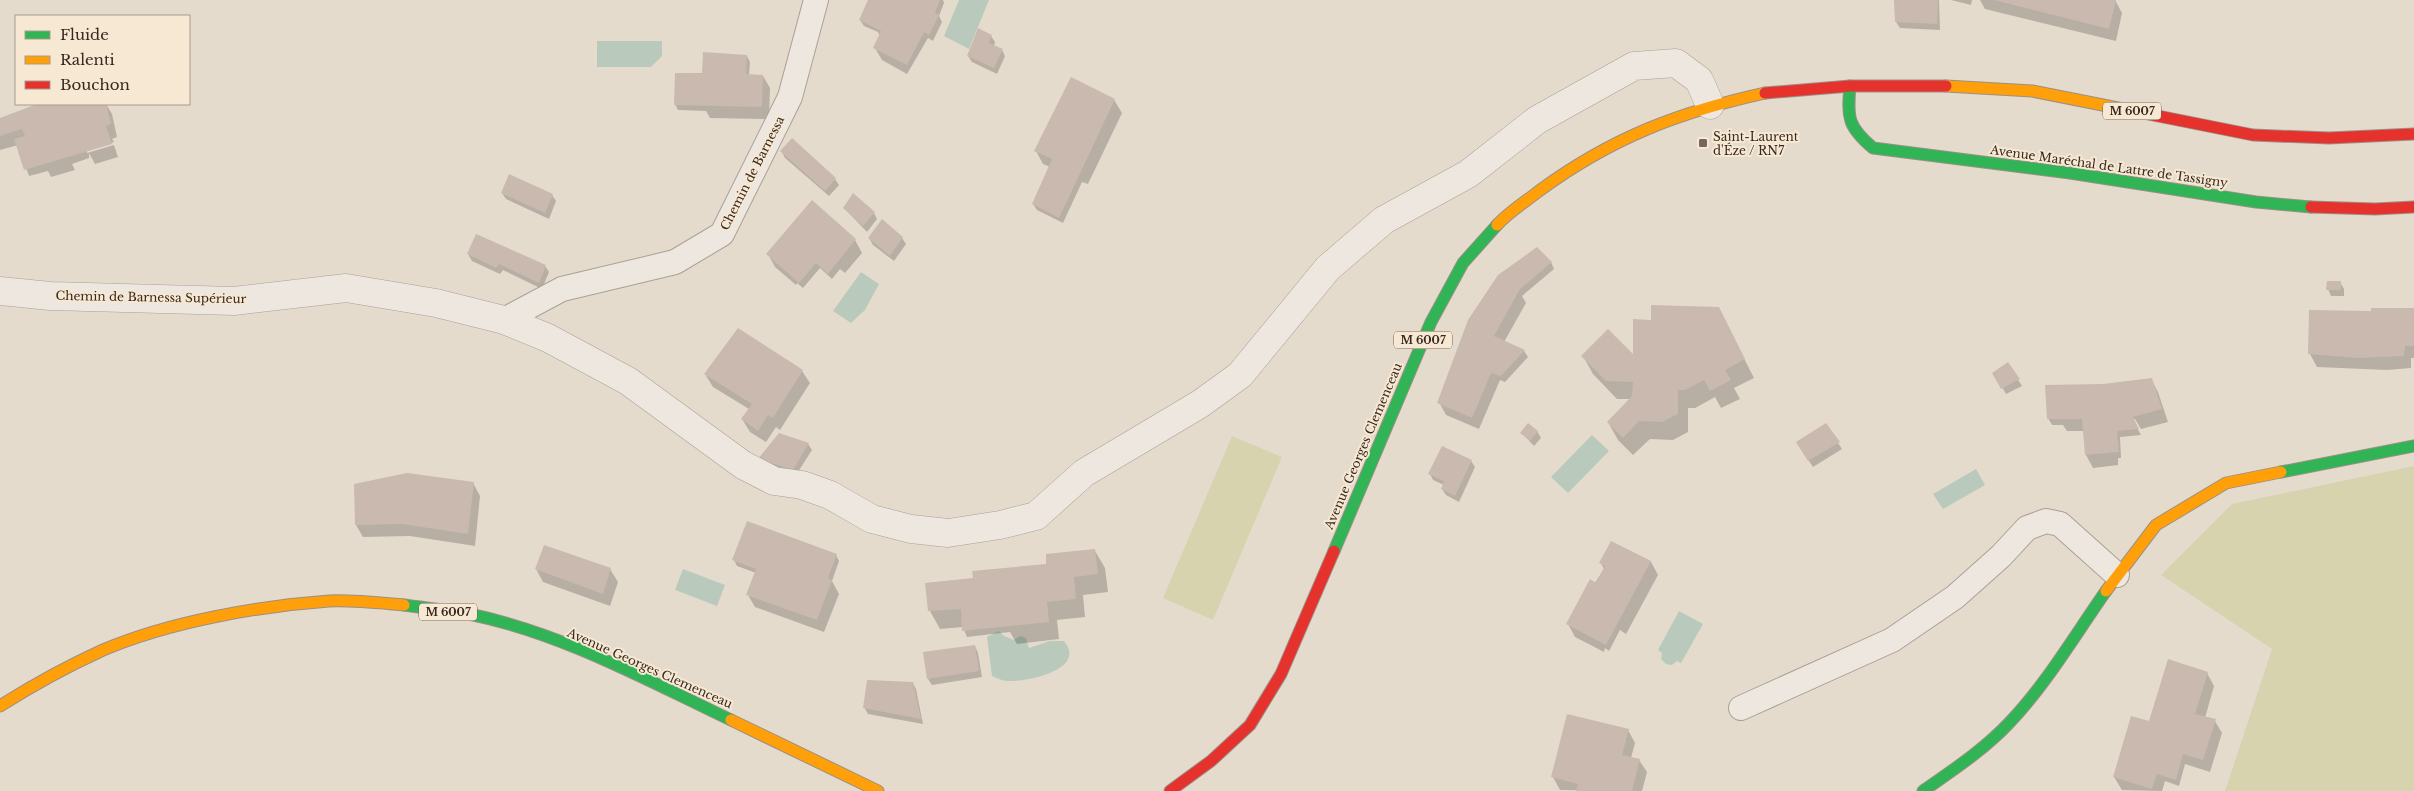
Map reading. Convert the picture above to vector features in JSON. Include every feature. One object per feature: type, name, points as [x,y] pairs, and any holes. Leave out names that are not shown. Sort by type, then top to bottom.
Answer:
[{"type":"main road","name":"Avenue Georges Clemenceau","points":[[1170,791],[1211,761],[1250,725],[1281,674],[1431,322],[1463,263],[1504,218],[1595,153],[1655,124],[1710,105],[1772,92],[1850,86],[1946,86],[2032,92],[2253,134],[2329,138],[2414,134]]},
{"type":"main road","name":"Avenue Maréchal de Lattre de Tassigny","points":[[1850,86],[1848,110],[1852,131],[1873,148],[2066,172],[2274,204],[2372,211],[2414,207]]},
{"type":"main road","points":[[1923,791],[1972,756],[2010,722],[2039,686],[2117,575],[2156,525],[2226,483],[2414,446]]},
{"type":"main road","name":"Avenue Georges Clemenceau","points":[[0,706],[34,685],[104,650],[166,628],[255,610],[330,601],[402,605],[469,614],[534,632],[595,656],[878,791]]},
{"type":"street","name":"Chemin de Barnessa Supérieur","points":[[0,291],[50,296],[234,302],[346,288],[436,303],[504,320],[548,338],[628,381],[743,465],[774,481],[802,485],[830,495],[872,519],[911,529],[948,533],[1000,525],[1036,516],[1084,473],[1200,404],[1240,375],[1328,268],[1384,220],[1468,174],[1538,120],[1634,66],[1676,63],[1699,80],[1710,105]]},
{"type":"lane","name":"Chemin de Barnessa","points":[[504,320],[562,289],[675,262],[722,234],[790,97],[816,0]]},
{"type":"lane","points":[[1741,708],[1892,640],[1955,597],[2001,556],[2027,528],[2046,521],[2060,524],[2117,575]]},
{"type":"shaded area","points":[[959,0],[989,0],[969,49],[944,36]]},
{"type":"shaded area","points":[[597,41],[662,41],[662,56],[651,67],[597,67]]},
{"type":"shaded area","points":[[861,272],[879,284],[865,310],[851,323],[833,311]]},
{"type":"shaded area","points":[[1592,435],[1609,451],[1568,493],[1551,477]]},
{"type":"shaded area","points":[[1232,436],[1282,457],[1213,620],[1163,598]]},
{"type":"shaded area","points":[[2414,466],[2414,791],[2225,791],[2272,649],[2161,575],[2232,504]]},
{"type":"shaded area","points":[[1976,469],[1985,485],[1943,509],[1933,494]]},
{"type":"shaded area","points":[[683,569],[725,585],[717,606],[675,590]]},
{"type":"shaded area","points":[[1679,611],[1703,624],[1681,663],[1677,661],[1672,665],[1666,664],[1661,659],[1662,653],[1658,650]]},
{"type":"shaded area","points":[[999,631],[1004,636],[1014,640],[1020,636],[1026,638],[1029,648],[1050,641],[1064,641],[1069,651],[1068,660],[1061,667],[1051,672],[1027,679],[1005,681],[992,676],[987,637]]},
{"type":"building","points":[[868,0],[940,0],[935,13],[939,15],[929,35],[924,32],[907,65],[873,48],[881,31],[859,20]]},
{"type":"building","points":[[1894,0],[1938,0],[1937,24],[1895,22]]},
{"type":"building","points":[[1994,0],[2116,0],[2109,29]]},
{"type":"building","points":[[978,28],[992,35],[989,43],[1003,49],[994,68],[967,56]]},
{"type":"building","points":[[703,52],[747,55],[746,74],[763,75],[762,107],[674,105],[675,73],[702,73]]},
{"type":"building","points":[[1071,77],[1115,99],[1059,218],[1032,204],[1052,159],[1034,151]]},
{"type":"building","points":[[34,105],[106,105],[111,124],[106,126],[112,144],[24,170],[14,139],[25,136],[22,129],[0,136],[0,118]]},
{"type":"building","points":[[792,138],[836,178],[825,191],[780,151]]},
{"type":"building","points":[[509,174],[553,194],[545,213],[501,193]]},
{"type":"building","points":[[853,193],[875,212],[863,226],[843,208]]},
{"type":"building","points":[[812,200],[856,239],[828,274],[816,263],[799,283],[766,254]]},
{"type":"building","points":[[882,219],[903,237],[890,256],[868,238]]},
{"type":"building","points":[[476,234],[546,265],[539,283],[499,264],[496,268],[467,254]]},
{"type":"building","points":[[1537,247],[1552,262],[1520,289],[1494,336],[1525,350],[1501,376],[1491,373],[1472,418],[1437,403],[1468,320],[1498,275]]},
{"type":"building","points":[[2327,281],[2341,281],[2341,290],[2326,290]]},
{"type":"building","points":[[1651,305],[1719,307],[1745,359],[1725,370],[1731,380],[1710,391],[1704,380],[1685,390],[1678,390],[1678,414],[1662,422],[1639,421],[1623,438],[1607,422],[1632,396],[1633,382],[1606,381],[1581,356],[1608,329],[1633,354],[1633,319],[1651,320]]},
{"type":"building","points":[[2371,308],[2414,308],[2414,346],[2405,346],[2404,356],[2358,358],[2308,354],[2309,310],[2371,311]]},
{"type":"building","points":[[738,328],[803,370],[773,418],[768,415],[758,431],[741,419],[752,404],[704,374]]},
{"type":"building","points":[[2008,362],[2020,379],[2001,389],[1992,373]]},
{"type":"building","points":[[2152,378],[2162,409],[2133,417],[2139,429],[2117,431],[2119,452],[2085,455],[2082,419],[2047,419],[2045,385],[2103,384]]},
{"type":"building","points":[[1528,423],[1538,431],[1530,441],[1520,433]]},
{"type":"building","points":[[1826,423],[1840,442],[1808,461],[1796,442]]},
{"type":"building","points":[[779,433],[809,443],[793,470],[758,459]]},
{"type":"building","points":[[1442,446],[1472,460],[1455,496],[1441,489],[1444,481],[1428,474]]},
{"type":"building","points":[[407,473],[474,482],[468,534],[402,524],[355,525],[354,484]]},
{"type":"building","points":[[747,521],[837,554],[828,578],[832,580],[817,620],[746,595],[756,569],[732,560]]},
{"type":"building","points":[[1611,541],[1651,561],[1606,645],[1566,624],[1590,579],[1596,583],[1605,566],[1599,563]]},
{"type":"building","points":[[544,545],[611,568],[603,594],[535,569]]},
{"type":"building","points":[[1095,549],[1098,574],[1074,577],[1076,599],[1047,602],[1049,622],[962,631],[961,609],[928,611],[925,583],[973,578],[972,571],[1046,564],[1046,554]]},
{"type":"building","points":[[975,645],[979,671],[927,679],[923,652]]},
{"type":"building","points":[[2168,659],[2208,672],[2195,714],[2216,719],[2203,760],[2183,754],[2176,780],[2157,774],[2152,789],[2113,777],[2131,716],[2149,721]]},
{"type":"building","points":[[867,680],[913,682],[921,719],[863,708]]},
{"type":"building","points":[[1567,714],[1629,729],[1622,755],[1640,759],[1632,791],[1576,791],[1578,784],[1551,777]]},
{"type":"traffic: fast","points":[[1850,86],[1849,114],[1851,121],[1858,134],[1873,148],[2070,173],[2256,202],[2311,207]]},
{"type":"traffic: fast","points":[[1334,551],[1431,322],[1463,263],[1497,225]]},
{"type":"traffic: fast","points":[[2281,472],[2414,446]]},
{"type":"traffic: fast","points":[[1923,791],[1979,750],[2010,722],[2048,675],[2106,591]]},
{"type":"traffic: fast","points":[[404,605],[469,614],[504,622],[537,633],[603,659],[731,720]]},
{"type":"traffic: slow","points":[[1946,86],[2032,91],[2133,111]]},
{"type":"traffic: slow","points":[[1497,225],[1517,207],[1566,172],[1619,142],[1675,118],[1734,100],[1765,93]]},
{"type":"traffic: slow","points":[[2106,591],[2156,525],[2226,483],[2281,472]]},
{"type":"traffic: slow","points":[[0,706],[51,676],[103,650],[156,631],[244,611],[302,603],[357,601],[404,605]]},
{"type":"traffic: slow","points":[[731,720],[878,791]]},
{"type":"traffic: jam","points":[[1765,93],[1850,86],[1946,86]]},
{"type":"traffic: jam","points":[[2133,111],[2253,135],[2329,138],[2414,134]]},
{"type":"traffic: jam","points":[[2311,207],[2375,209],[2414,207]]},
{"type":"traffic: jam","points":[[1170,791],[1211,761],[1250,725],[1281,674],[1334,551]]},
{"type":"place","name":"Saint-Laurent d'Éze / RN7","points":[[1703,143]]}]
